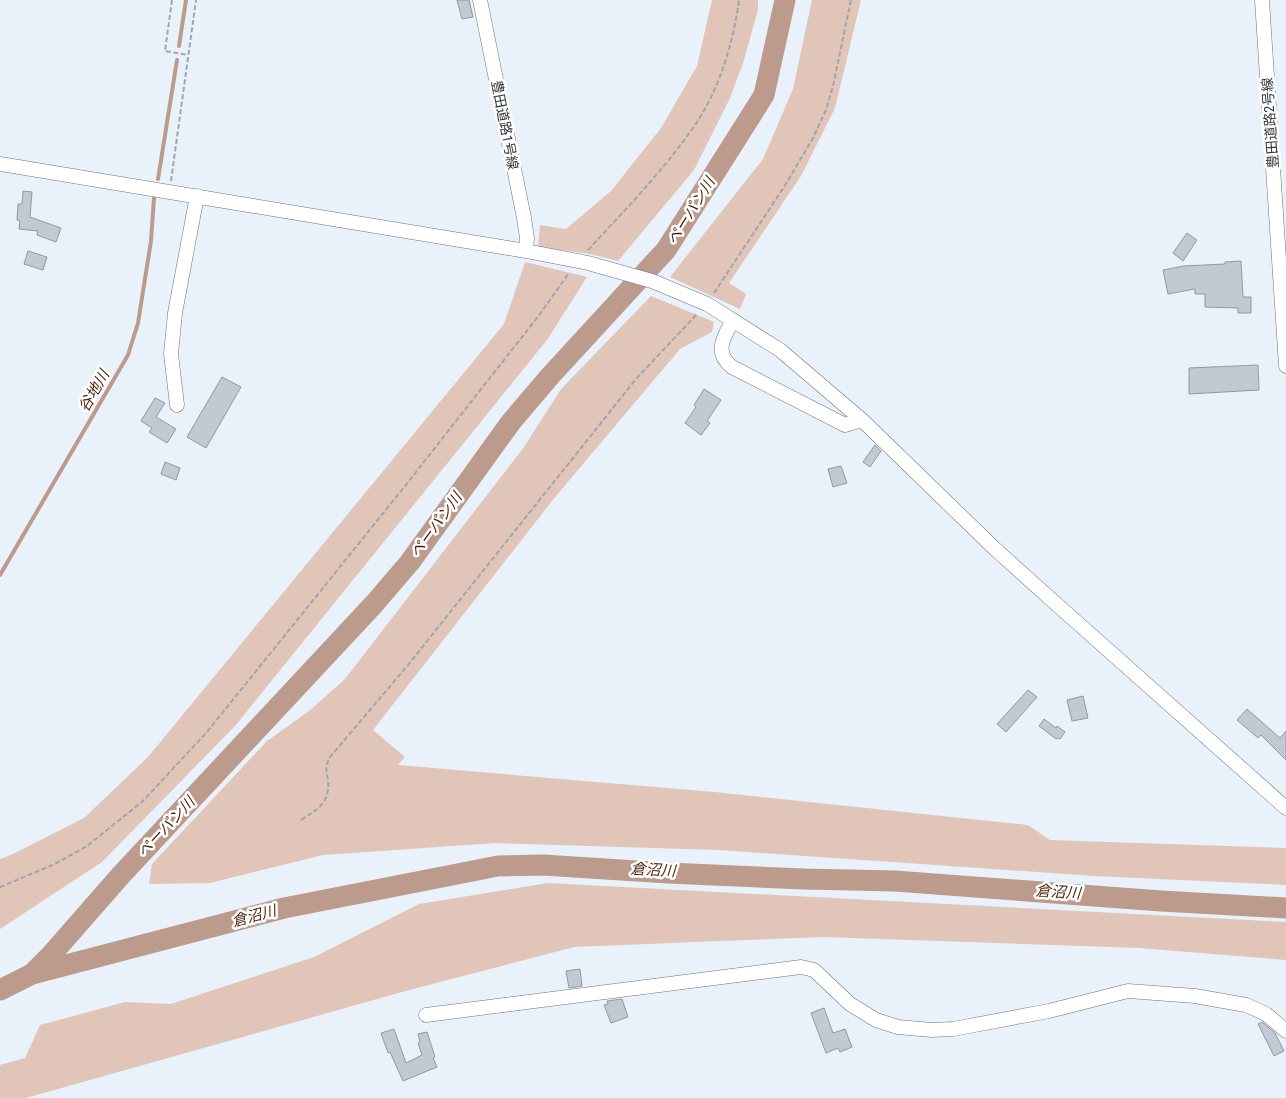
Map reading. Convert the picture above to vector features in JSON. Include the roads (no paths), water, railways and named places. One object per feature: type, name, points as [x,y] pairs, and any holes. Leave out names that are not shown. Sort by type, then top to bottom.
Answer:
[{"type":"street","name":"豊田道路1号線","points":[[480,0],[524,218],[527,238],[526,251]]},
{"type":"street","name":"豊田道路2号線","points":[[1262,0],[1283,273],[1286,366]]},
{"type":"street","points":[[0,164],[526,251],[582,262],[652,281],[704,302],[780,350],[862,420],[994,548],[1286,808]]},
{"type":"street","points":[[177,405],[171,354],[175,313],[197,196]]},
{"type":"street","points":[[733,320],[722,340],[721,348],[724,360],[732,367],[845,425],[862,420]]},
{"type":"street","points":[[426,1015],[801,967],[814,970],[850,1004],[876,1020],[898,1027],[932,1030],[953,1029],[1049,1010],[1128,991],[1195,996],[1246,1005],[1266,1014],[1286,1031]]},
{"type":"waterway","name":"谷地川","points":[[179,46],[186,0]]},
{"type":"waterway","name":"ペーパン川","points":[[0,990],[32,974],[51,955],[121,875],[374,604],[410,562],[511,422],[551,375],[666,250],[764,95],[785,0]]},
{"type":"waterway","name":"谷地川","points":[[158,179],[177,60]]},
{"type":"waterway","name":"谷地川","points":[[0,575],[128,355],[138,323],[151,241],[154,198]]},
{"type":"waterway","name":"倉沼川","points":[[32,974],[284,908],[498,866],[543,865],[668,873],[895,881],[1161,901],[1286,908]]}]
